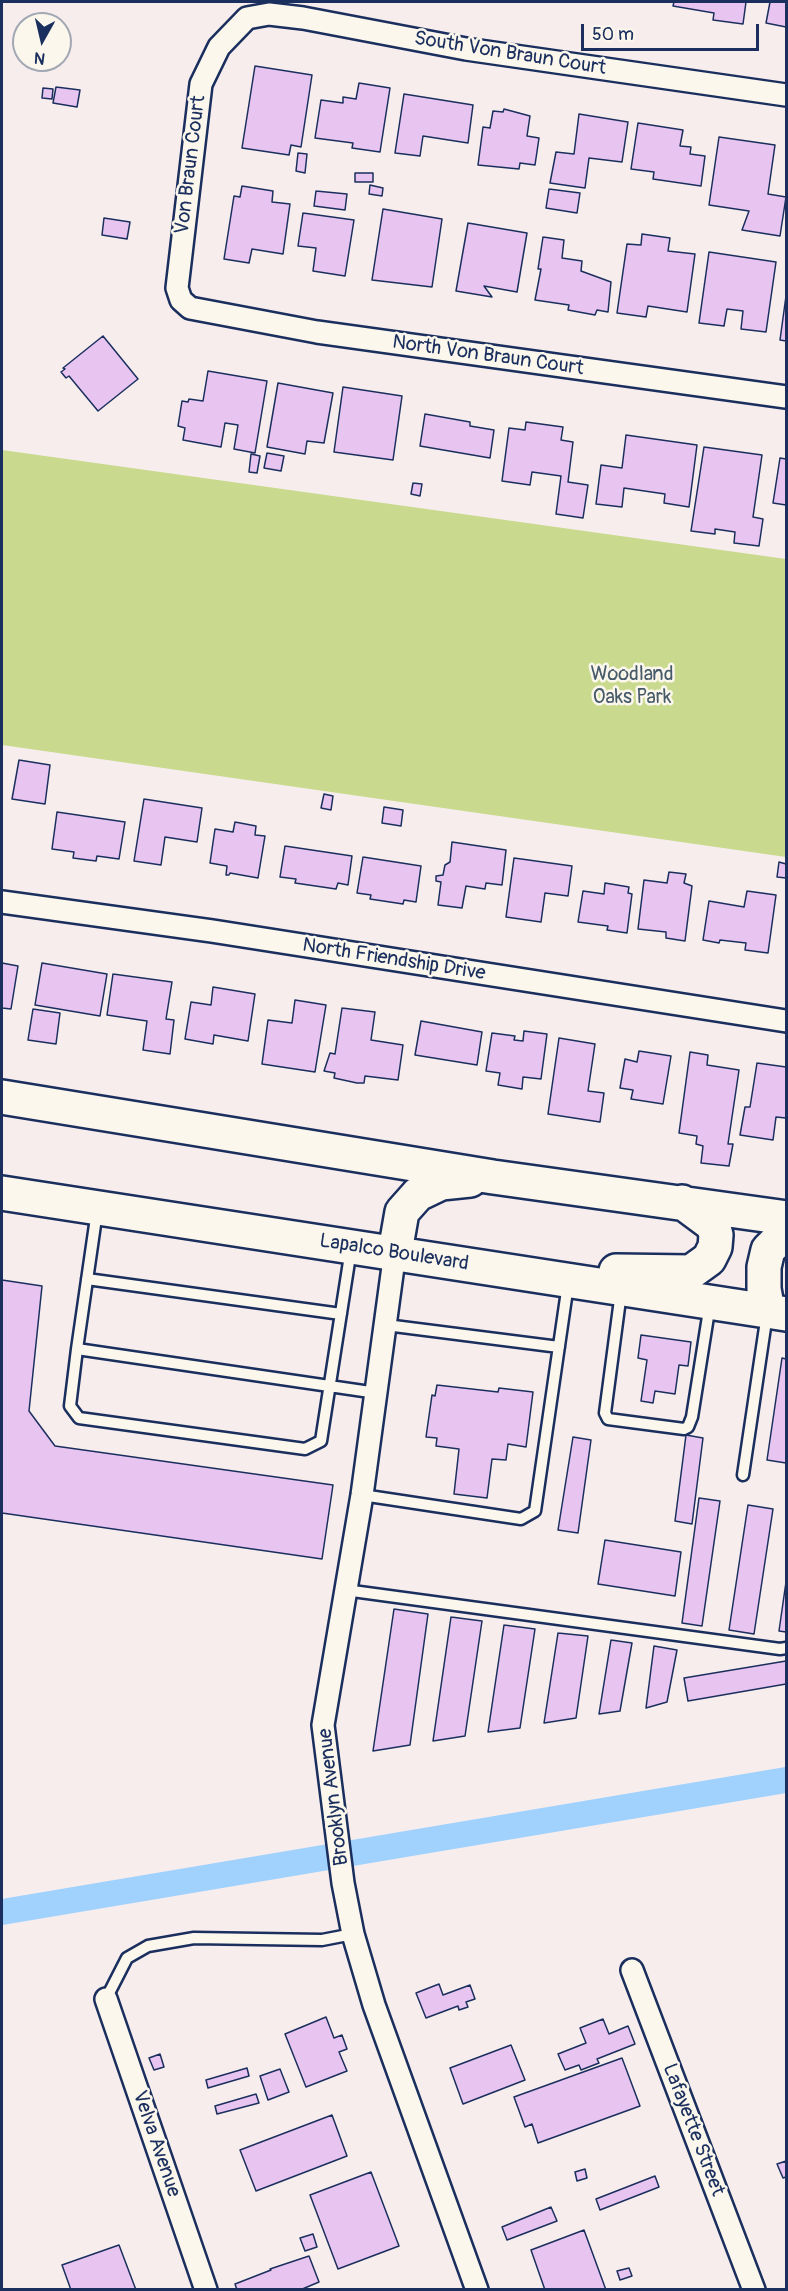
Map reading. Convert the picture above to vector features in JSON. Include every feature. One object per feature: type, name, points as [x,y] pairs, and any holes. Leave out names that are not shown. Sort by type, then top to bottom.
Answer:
[{"type":"main road","points":[[2,1097],[493,1177],[786,1218]]},
{"type":"main road","points":[[395,1252],[402,1212],[418,1194],[441,1183],[493,1177]]},
{"type":"main road","name":"Lapalco Boulevard","points":[[2,1193],[777,1312]]},
{"type":"main road","points":[[494,1269],[553,1266],[617,1271],[691,1272],[709,1259],[715,1247],[716,1235],[714,1225],[682,1202]]},
{"type":"main road","points":[[777,1312],[764,1289],[766,1258],[768,1250],[786,1232]]},
{"type":"street","name":"South Von Braun Court","points":[[238,28],[247,18],[269,14],[303,18],[466,49],[786,95]]},
{"type":"street","name":"Von Braun Court","points":[[190,308],[181,300],[177,288],[201,84],[219,47],[238,28]]},
{"type":"street","name":"North Von Braun Court","points":[[190,308],[317,332],[786,397]]},
{"type":"street","name":"North Friendship Drive","points":[[2,902],[212,931],[786,1021]]},
{"type":"street","name":"Brooklyn Avenue","points":[[395,1252],[362,1495],[323,1725],[353,1934],[374,2005],[477,2289]]},
{"type":"street","name":"Lafayette Street","points":[[633,1970],[754,2289]]},
{"type":"street","name":"Velva Avenue","points":[[106,1999],[206,2289]]},
{"type":"lane","points":[[97,1208],[70,1406],[79,1418],[305,1449],[321,1441],[351,1246]]},
{"type":"lane","points":[[87,1279],[341,1314]]},
{"type":"lane","points":[[362,1495],[521,1519],[534,1511],[568,1280]]},
{"type":"lane","points":[[622,1289],[605,1413],[608,1419],[684,1430],[688,1427],[692,1417],[710,1302]]},
{"type":"lane","points":[[743,1475],[777,1312]]},
{"type":"lane","points":[[386,1325],[559,1347]]},
{"type":"lane","points":[[77,1349],[377,1393]]},
{"type":"lane","points":[[345,1590],[786,1648]]},
{"type":"lane","points":[[106,1999],[127,1958],[148,1946],[194,1938],[322,1940],[353,1934]]},
{"type":"green space","name":"Woodland Oaks Park","points":[[2,450],[786,559],[786,857],[2,745]]},
{"type":"building","points":[[674,2],[746,2],[743,24],[713,20],[714,13],[673,6]]},
{"type":"building","points":[[770,2],[786,2],[786,27],[766,23]]},
{"type":"building","points":[[255,66],[312,75],[301,147],[291,145],[289,155],[242,148]]},
{"type":"building","points":[[359,83],[390,88],[380,152],[352,148],[353,143],[315,138],[321,100],[343,103],[343,97],[356,99]]},
{"type":"building","points":[[56,87],[80,90],[77,107],[53,103]]},
{"type":"building","points":[[43,88],[53,89],[52,99],[42,98]]},
{"type":"building","points":[[404,94],[473,105],[468,143],[423,136],[420,156],[395,153]]},
{"type":"building","points":[[504,109],[530,116],[527,136],[539,138],[535,165],[520,163],[519,169],[478,165],[483,127],[490,128],[493,111],[503,112]]},
{"type":"building","points":[[579,114],[628,122],[622,162],[589,158],[585,188],[550,183],[556,152],[574,154]]},
{"type":"building","points":[[638,123],[683,130],[680,146],[691,147],[690,154],[705,156],[701,186],[653,179],[654,172],[631,169]]},
{"type":"building","points":[[719,137],[775,145],[768,194],[786,197],[780,236],[742,230],[749,211],[709,205]]},
{"type":"building","points":[[298,153],[307,154],[305,173],[296,171]]},
{"type":"building","points":[[355,173],[373,173],[373,182],[355,182]]},
{"type":"building","points":[[370,185],[383,188],[382,196],[369,194]]},
{"type":"building","points":[[242,186],[273,191],[272,202],[290,204],[283,254],[252,249],[249,263],[224,259],[234,196],[240,197]]},
{"type":"building","points":[[549,189],[580,193],[577,213],[546,208]]},
{"type":"building","points":[[316,191],[347,194],[345,210],[314,206]]},
{"type":"building","points":[[383,209],[442,219],[432,287],[372,280]]},
{"type":"building","points":[[303,213],[354,220],[345,276],[313,271],[316,248],[298,246]]},
{"type":"building","points":[[104,218],[130,222],[127,239],[102,235]]},
{"type":"building","points":[[468,223],[527,233],[517,292],[484,286],[492,297],[456,291]]},
{"type":"building","points":[[642,234],[670,238],[668,251],[695,254],[687,312],[648,306],[646,317],[617,313],[627,244],[641,245]]},
{"type":"building","points":[[543,237],[564,240],[562,258],[582,261],[581,271],[611,282],[608,312],[597,310],[595,315],[568,310],[569,305],[535,300],[541,269],[538,269]]},
{"type":"building","points":[[709,252],[776,262],[766,332],[741,329],[743,311],[727,309],[724,326],[699,323]]},
{"type":"building","points":[[786,296],[786,341],[780,340]]},
{"type":"building","points":[[103,336],[138,379],[98,411],[69,376],[66,378],[61,372]]},
{"type":"building","points":[[208,371],[267,381],[255,453],[234,449],[238,425],[225,423],[221,447],[183,440],[185,428],[178,426],[182,401],[188,402],[189,399],[203,401]]},
{"type":"building","points":[[278,383],[333,393],[324,443],[307,441],[305,454],[267,447]]},
{"type":"building","points":[[343,387],[402,396],[393,460],[334,452]]},
{"type":"building","points":[[425,414],[470,422],[470,426],[494,430],[490,458],[420,446]]},
{"type":"building","points":[[526,422],[563,427],[561,440],[573,442],[568,482],[588,485],[583,518],[556,514],[561,476],[532,472],[530,485],[502,481],[509,428],[525,430]]},
{"type":"building","points":[[626,435],[697,445],[689,507],[664,503],[665,494],[624,488],[622,507],[596,504],[601,465],[622,468]]},
{"type":"building","points":[[704,447],[762,455],[753,517],[763,519],[759,546],[734,543],[735,532],[715,529],[715,534],[691,531]]},
{"type":"building","points":[[267,453],[284,456],[281,471],[264,468]]},
{"type":"building","points":[[251,454],[260,456],[257,473],[249,472]]},
{"type":"building","points":[[780,458],[786,459],[786,505],[773,503]]},
{"type":"building","points":[[413,483],[422,484],[420,496],[411,494]]},
{"type":"building","points":[[19,760],[50,765],[45,804],[12,799]]},
{"type":"building","points":[[324,794],[333,796],[331,810],[321,808]]},
{"type":"building","points":[[144,799],[202,808],[197,842],[165,837],[161,865],[134,861]]},
{"type":"building","points":[[384,807],[403,810],[401,826],[382,823]]},
{"type":"building","points":[[57,812],[125,822],[119,859],[97,856],[96,861],[73,858],[74,852],[52,849]]},
{"type":"building","points":[[235,822],[256,826],[255,835],[265,836],[258,878],[230,873],[226,875],[227,866],[210,863],[215,829],[233,832]]},
{"type":"building","points":[[452,842],[506,850],[502,885],[486,883],[485,889],[466,886],[462,908],[438,905],[441,882],[436,881],[436,876],[443,875],[445,865],[450,862]]},
{"type":"building","points":[[285,846],[352,856],[348,885],[338,883],[336,889],[295,883],[296,879],[280,877]]},
{"type":"building","points":[[363,857],[421,866],[416,902],[404,900],[403,904],[370,899],[371,895],[357,893]]},
{"type":"building","points":[[514,858],[572,866],[568,896],[545,893],[541,922],[506,917]]},
{"type":"building","points":[[779,862],[786,864],[786,878],[777,877]]},
{"type":"building","points":[[669,872],[686,874],[684,883],[692,886],[685,941],[666,938],[666,932],[638,929],[644,880],[667,883]]},
{"type":"building","points":[[605,883],[629,887],[628,893],[632,894],[627,933],[607,930],[608,926],[578,922],[583,891],[604,894]]},
{"type":"building","points":[[747,891],[776,895],[768,953],[745,950],[746,943],[720,940],[719,943],[703,940],[709,901],[744,907]]},
{"type":"building","points":[[2,963],[18,966],[11,1009],[2,1008]]},
{"type":"building","points":[[42,963],[107,974],[100,1016],[35,1005]]},
{"type":"building","points":[[113,974],[172,982],[166,1019],[174,1020],[170,1054],[143,1050],[147,1021],[107,1015]]},
{"type":"building","points":[[213,987],[255,994],[248,1041],[214,1035],[213,1044],[185,1039],[191,1002],[211,1005]]},
{"type":"building","points":[[295,1000],[326,1005],[315,1072],[262,1064],[268,1020],[292,1023]]},
{"type":"building","points":[[342,1008],[375,1012],[371,1040],[403,1045],[398,1080],[365,1076],[364,1083],[357,1083],[334,1078],[335,1073],[324,1071],[330,1053],[335,1054]]},
{"type":"building","points":[[33,1009],[60,1013],[56,1044],[28,1040]]},
{"type":"building","points":[[421,1021],[482,1032],[477,1065],[415,1055]]},
{"type":"building","points":[[524,1031],[547,1034],[541,1079],[523,1077],[522,1089],[498,1085],[500,1073],[486,1071],[492,1033],[515,1036],[514,1040],[523,1041]]},
{"type":"building","points":[[559,1038],[595,1044],[588,1091],[604,1093],[600,1122],[548,1114]]},
{"type":"building","points":[[639,1051],[671,1056],[663,1104],[631,1099],[633,1090],[620,1088],[625,1059],[637,1062]]},
{"type":"building","points":[[690,1052],[708,1055],[707,1065],[739,1070],[728,1144],[733,1144],[729,1166],[701,1163],[703,1146],[696,1144],[697,1136],[679,1133]]},
{"type":"building","points":[[757,1063],[786,1067],[786,1118],[776,1117],[773,1140],[740,1135],[745,1107],[750,1107]]},
{"type":"building","points":[[2,1280],[42,1286],[29,1411],[55,1446],[333,1485],[322,1559],[2,1513]]},
{"type":"building","points":[[641,1335],[691,1342],[688,1366],[679,1365],[675,1394],[655,1391],[653,1403],[641,1401],[647,1360],[638,1358]]},
{"type":"building","points":[[782,1358],[786,1359],[786,1463],[767,1460]]},
{"type":"building","points":[[437,1385],[498,1392],[499,1388],[533,1392],[526,1447],[508,1444],[506,1460],[492,1459],[487,1498],[454,1494],[459,1449],[436,1446],[437,1438],[426,1437],[432,1395],[435,1396]]},
{"type":"building","points":[[686,1435],[703,1438],[692,1524],[675,1521]]},
{"type":"building","points":[[573,1437],[591,1440],[578,1533],[558,1530]]},
{"type":"building","points":[[699,1498],[720,1501],[702,1626],[682,1623]]},
{"type":"building","points":[[748,1505],[773,1509],[754,1634],[729,1630]]},
{"type":"building","points":[[605,1540],[681,1552],[675,1596],[598,1584]]},
{"type":"building","points":[[786,1582],[786,1632],[779,1631]]},
{"type":"building","points":[[394,1609],[428,1614],[410,1745],[373,1751]]},
{"type":"building","points":[[451,1617],[482,1621],[465,1736],[433,1741]]},
{"type":"building","points":[[504,1625],[535,1629],[520,1728],[488,1732]]},
{"type":"building","points":[[558,1633],[588,1636],[576,1718],[544,1723]]},
{"type":"building","points":[[611,1640],[632,1643],[620,1711],[599,1714]]},
{"type":"building","points":[[654,1646],[677,1650],[667,1702],[646,1708]]},
{"type":"building","points":[[786,1661],[786,1684],[688,1701],[684,1678]]},
{"type":"building","points":[[439,1984],[443,1995],[470,1985],[475,1999],[466,2002],[468,2007],[459,2010],[458,2006],[426,2018],[416,1993]]},
{"type":"building","points":[[326,2017],[334,2038],[342,2035],[347,2049],[339,2052],[347,2071],[306,2087],[285,2034]]},
{"type":"building","points":[[603,2019],[609,2034],[628,2026],[635,2044],[597,2059],[599,2063],[581,2070],[579,2065],[565,2070],[558,2054],[586,2043],[580,2028]]},
{"type":"building","points":[[511,2045],[525,2080],[463,2104],[450,2068]]},
{"type":"building","points":[[160,2054],[164,2067],[154,2070],[149,2058]]},
{"type":"building","points":[[622,2058],[640,2106],[538,2143],[532,2124],[525,2127],[514,2097]]},
{"type":"building","points":[[247,2068],[249,2076],[208,2088],[206,2080]]},
{"type":"building","points":[[280,2069],[289,2092],[268,2100],[260,2076]]},
{"type":"building","points":[[256,2094],[259,2103],[217,2114],[215,2106]]},
{"type":"building","points":[[332,2115],[347,2156],[256,2191],[240,2150]]},
{"type":"building","points":[[786,2161],[786,2177],[783,2178],[777,2164]]},
{"type":"building","points":[[585,2169],[587,2178],[577,2181],[575,2172]]},
{"type":"building","points":[[371,2172],[399,2246],[338,2269],[310,2195]]},
{"type":"building","points":[[655,2176],[659,2187],[600,2210],[596,2199]]},
{"type":"building","points":[[551,2207],[557,2221],[507,2240],[502,2227]]},
{"type":"building","points":[[584,2230],[606,2290],[545,2290],[531,2250]]},
{"type":"building","points":[[313,2234],[317,2247],[305,2251],[300,2238]]},
{"type":"building","points":[[119,2245],[136,2290],[71,2290],[62,2265]]},
{"type":"building","points":[[309,2256],[319,2282],[300,2290],[237,2290],[235,2284]]},
{"type":"building","points":[[629,2268],[632,2276],[620,2280],[617,2271]]},
{"type":"waterway","points":[[2,1912],[786,1780]]}]
